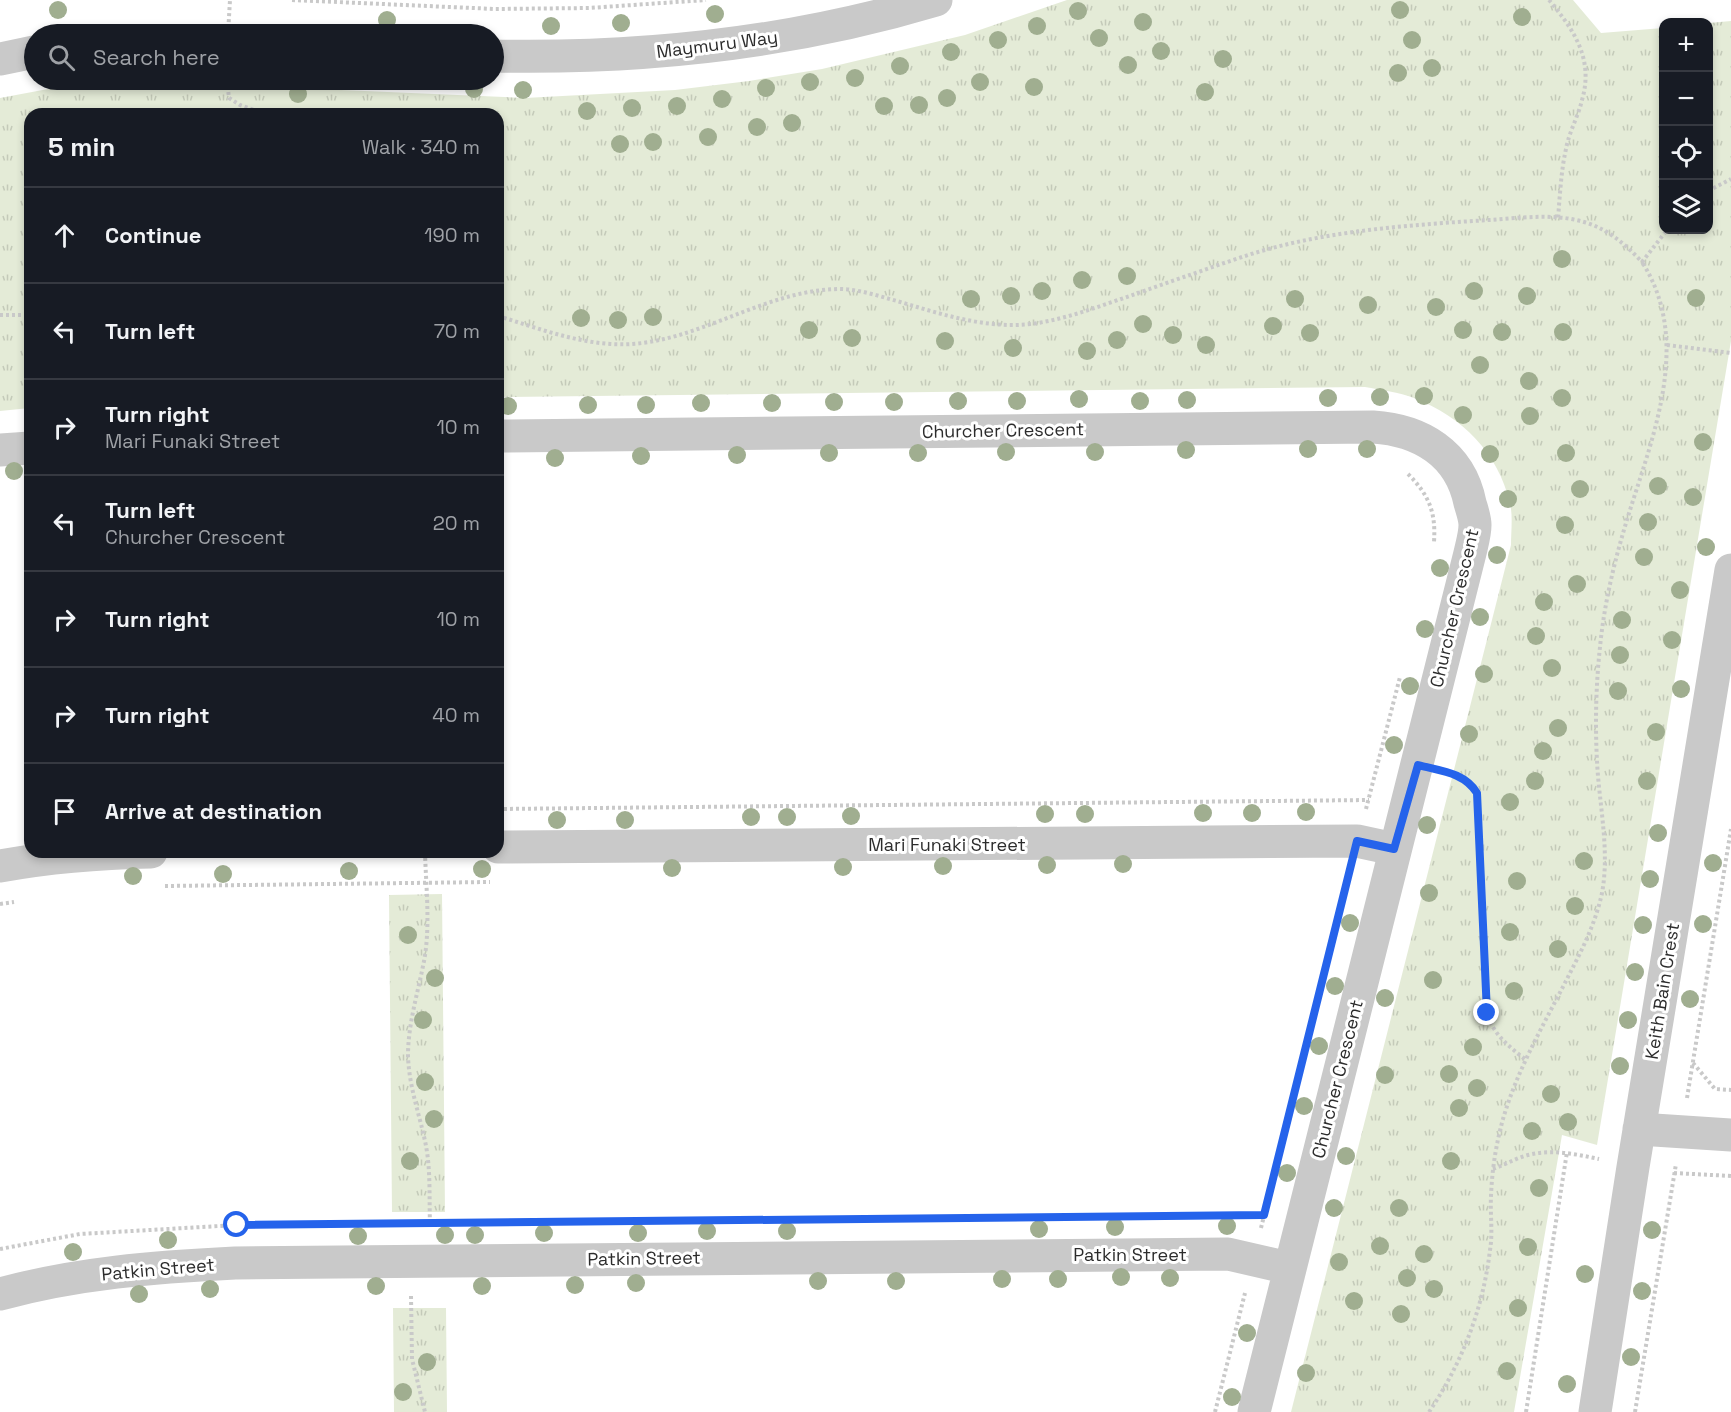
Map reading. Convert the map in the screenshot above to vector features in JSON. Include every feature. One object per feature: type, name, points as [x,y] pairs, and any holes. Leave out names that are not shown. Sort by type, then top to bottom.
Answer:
[{"type":"street","name":"Maymuru Way","points":[[504,56],[610,55],[691,49],[827,28],[893,13],[936,0]]},
{"type":"street","points":[[0,59],[24,54]]},
{"type":"street","name":"Churcher Crescent","points":[[504,436],[1373,427],[1390,428],[1423,439],[1452,460],[1468,490],[1475,525],[1470,553],[1254,1412]]},
{"type":"street","points":[[0,450],[24,448]]},
{"type":"street","name":"Keith Bain Crest","points":[[1595,1412],[1731,570]]},
{"type":"street","name":"Mari Funaki Street","points":[[504,848],[1357,841],[1394,849]]},
{"type":"street","points":[[0,866],[43,858]]},
{"type":"street","points":[[1639,1129],[1731,1135]]},
{"type":"street","name":"Patkin Street","points":[[0,1294],[32,1285],[85,1275],[150,1267],[235,1263],[1228,1254],[1289,1268]]},
{"type":"path","points":[[229,24],[230,0]]},
{"type":"path","points":[[291,0],[495,9],[589,8],[706,0]]},
{"type":"path","points":[[1549,0],[1574,32],[1583,53],[1586,74],[1583,99],[1566,149],[1558,218]]},
{"type":"path","points":[[228,90],[229,98],[234,103],[248,108]]},
{"type":"path","points":[[1713,188],[1731,179]]},
{"type":"path","points":[[504,318],[576,339],[631,344],[655,341],[777,299],[840,289],[868,292],[967,321],[1002,325],[1029,324],[1056,320],[1086,311],[1244,256],[1300,241],[1466,221],[1532,217],[1583,222],[1604,230],[1624,243],[1642,262],[1658,292],[1664,314],[1667,345],[1664,382],[1656,428],[1612,572],[1599,647],[1597,761],[1605,865],[1603,889],[1590,932],[1516,1083],[1504,1118],[1492,1169],[1491,1247],[1484,1288],[1475,1321],[1446,1386],[1429,1412]]},
{"type":"path","points":[[1642,262],[1664,234]]},
{"type":"path","points":[[0,315],[24,315]]},
{"type":"path","points":[[1667,345],[1731,352]]},
{"type":"path","points":[[1407,473],[1419,485],[1429,501],[1436,520],[1434,544]]},
{"type":"path","points":[[1215,1412],[1357,841],[1403,666]]},
{"type":"path","points":[[1380,755],[1464,778],[1472,784],[1477,793],[1487,1013],[1491,1026],[1501,1039],[1527,1061]]},
{"type":"path","points":[[504,809],[1369,800]]},
{"type":"path","points":[[425,858],[427,937],[424,966],[416,993],[408,1058],[412,1091],[426,1142],[430,1261]]},
{"type":"path","points":[[1692,1063],[1715,1089],[1731,1090]]},
{"type":"path","points":[[1526,1412],[1567,1152]]},
{"type":"path","points":[[0,1249],[80,1234],[237,1225],[1264,1215]]},
{"type":"path","points":[[399,1297],[411,1296],[412,1359],[425,1412]]},
{"type":"green space","points":[[1067,0],[1573,0],[1601,33],[1659,28],[1659,234],[1713,234],[1713,23],[1731,21],[1731,341],[1597,1145],[1562,1135],[1514,1412],[1291,1412],[1511,545],[1510,503],[1497,468],[1476,439],[1448,415],[1408,396],[1365,387],[504,397],[504,108],[24,108],[24,409],[0,411],[0,98],[43,90],[341,90],[525,98],[675,90],[822,69],[965,35]]},
{"type":"green space","points":[[442,894],[445,1212],[392,1212],[389,895]]},
{"type":"green space","points":[[393,1308],[446,1308],[447,1412],[394,1412]]},
{"type":"route","points":[[237,1225],[1264,1215],[1357,841],[1394,849],[1418,765],[1464,778],[1472,784],[1477,793],[1487,1013]]}]
